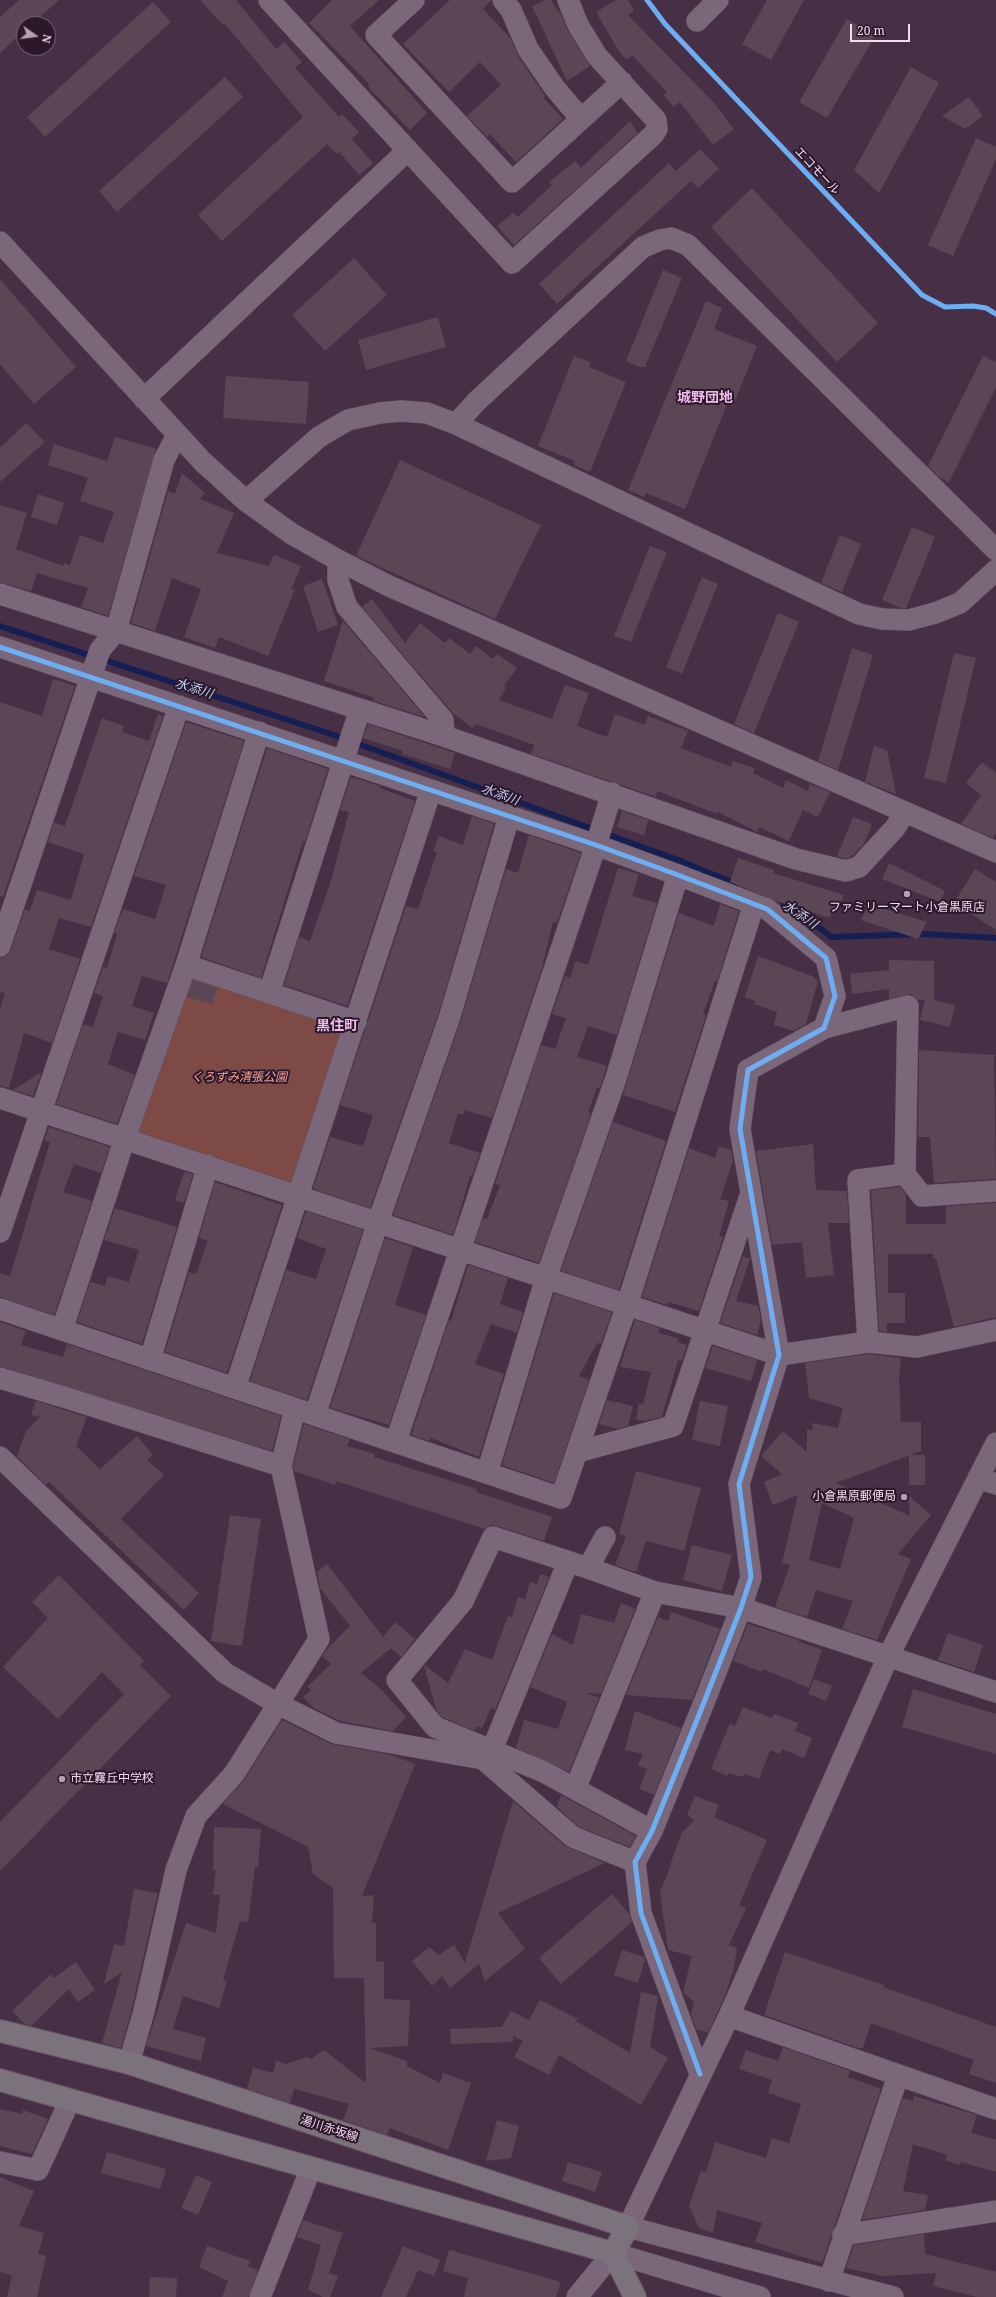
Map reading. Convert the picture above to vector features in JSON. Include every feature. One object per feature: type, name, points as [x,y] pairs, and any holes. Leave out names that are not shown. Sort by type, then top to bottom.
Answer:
[{"type":"main road","name":"湯川赤坂線","points":[[0,2031],[129,2063],[628,2227]]},
{"type":"main road","points":[[0,2080],[613,2253],[635,2297]]},
{"type":"main road","points":[[613,2253],[628,2227]]},
{"type":"street","points":[[414,0],[376,35],[512,182],[622,82]]},
{"type":"street","points":[[503,0],[511,10],[528,49],[554,87],[581,119]]},
{"type":"street","points":[[272,1],[512,263],[653,135],[657,129],[656,120],[598,56],[578,25],[568,0]]},
{"type":"street","points":[[697,21],[718,0]]},
{"type":"street","points":[[144,399],[408,150]]},
{"type":"street","points":[[456,424],[477,401],[643,247],[660,240],[671,238],[688,245],[996,550]]},
{"type":"street","points":[[0,242],[203,462],[246,500],[292,534],[338,560],[390,586],[996,852]]},
{"type":"street","points":[[246,500],[319,437],[348,420],[380,413],[401,411],[427,413],[456,424],[858,614],[882,619],[909,620],[934,613],[960,603],[996,570]]},
{"type":"street","points":[[0,946],[95,664],[116,631],[164,460],[177,435]]},
{"type":"street","points":[[338,560],[338,580],[347,607],[443,720],[444,736]]},
{"type":"street","points":[[0,594],[444,736],[612,793],[796,859],[846,871],[858,867],[895,828],[905,812]]},
{"type":"street","points":[[0,647],[95,664],[179,706],[510,817],[599,834],[678,875],[766,909],[826,958],[835,996],[824,1028]]},
{"type":"street","points":[[0,1232],[179,706]]},
{"type":"street","points":[[269,993],[360,709]]},
{"type":"street","points":[[62,1330],[125,1138],[186,965],[258,732]]},
{"type":"street","points":[[235,1388],[431,790]]},
{"type":"street","points":[[396,1441],[612,793]]},
{"type":"street","points":[[129,2063],[144,2011],[176,1870],[196,1816],[234,1774],[319,1639],[281,1466],[305,1412],[378,1222],[449,1019],[510,817]]},
{"type":"street","points":[[486,1473],[546,1278],[616,1078],[678,875]]},
{"type":"street","points":[[0,1309],[305,1412],[396,1441],[561,1498],[627,1305],[754,904]]},
{"type":"street","points":[[186,965],[356,1022]]},
{"type":"street","points":[[700,2074],[641,1913],[635,1862],[652,1831],[741,1608],[750,1577],[739,1484],[779,1355],[740,1129],[748,1070],[824,1028],[908,1006],[905,1174],[922,1196],[996,1191]]},
{"type":"street","points":[[0,1098],[299,1195],[459,1250],[779,1355],[868,1342],[917,1347],[996,1330]]},
{"type":"street","points":[[150,1360],[208,1165]]},
{"type":"street","points":[[868,1342],[858,1180],[905,1174]]},
{"type":"street","points":[[577,1452],[673,1426],[703,1330],[751,1194]]},
{"type":"street","points":[[0,1378],[281,1466]]},
{"type":"street","points":[[893,2297],[628,2227],[729,2016],[888,1657],[987,1481],[996,1443]]},
{"type":"street","points":[[0,1457],[225,1673],[278,1704],[336,1733],[483,1759],[573,1837],[635,1862]]},
{"type":"street","points":[[652,1831],[544,1772],[435,1727],[397,1680],[463,1601],[493,1537],[655,1592],[741,1608],[996,1692]]},
{"type":"street","points":[[492,1750],[578,1565],[605,1538]]},
{"type":"street","points":[[575,1789],[655,1592]]},
{"type":"street","points":[[729,2016],[996,2109]]},
{"type":"street","points":[[829,2281],[842,2235],[898,2076]]},
{"type":"street","points":[[0,2162],[38,2170],[70,2100]]},
{"type":"street","points":[[260,2297],[311,2168]]},
{"type":"street","points":[[842,2235],[996,2211]]},
{"type":"street","points":[[577,2297],[613,2253],[760,2297]]},
{"type":"green space","name":"くろずみ清張公園","points":[[190,974],[343,1025],[293,1181],[289,1182],[271,1178],[135,1134]]},
{"type":"building","points":[[19,0],[59,0],[41,16],[16,16],[16,38],[0,53],[0,17]]},
{"type":"building","points":[[200,0],[236,0],[276,49],[284,42],[302,62],[295,68],[339,117],[342,114],[359,132],[352,139],[373,163],[359,175],[339,152],[337,154],[327,144],[222,241],[198,215],[303,117],[225,24],[223,25]]},
{"type":"building","points":[[332,0],[379,0],[350,26],[427,113],[410,130],[368,87],[370,85],[309,23]]},
{"type":"building","points":[[450,0],[491,0],[483,9],[511,39],[518,56],[545,96],[543,97],[563,119],[516,162],[490,134],[487,137],[467,116],[501,85],[480,62],[449,92],[403,44]]},
{"type":"building","points":[[545,0],[551,0],[590,66],[567,81],[532,6]]},
{"type":"building","points":[[616,0],[628,0],[634,11],[628,15],[714,103],[734,129],[713,145],[680,102],[674,107],[663,95],[667,92],[632,55],[627,60],[620,53],[596,12]]},
{"type":"building","points":[[767,0],[804,0],[771,60],[742,44]]},
{"type":"building","points":[[153,2],[171,22],[45,137],[27,117]]},
{"type":"building","points":[[847,19],[875,36],[827,118],[799,102]]},
{"type":"building","points":[[911,67],[939,83],[879,193],[854,170]]},
{"type":"building","points":[[225,77],[243,97],[117,212],[99,191]]},
{"type":"building","points":[[969,97],[983,116],[965,129],[942,116]]},
{"type":"building","points":[[630,121],[638,133],[514,245],[497,226],[513,213],[518,217],[552,185],[549,182],[575,161],[581,168]]},
{"type":"building","points":[[976,138],[996,147],[996,159],[953,256],[928,245]]},
{"type":"building","points":[[700,149],[719,169],[698,188],[691,181],[557,304],[539,284],[669,163],[676,171]]},
{"type":"building","points":[[752,188],[878,323],[837,362],[711,227]]},
{"type":"building","points":[[354,258],[387,295],[325,351],[292,315]]},
{"type":"building","points":[[663,270],[682,278],[645,367],[639,367],[626,361]]},
{"type":"building","points":[[0,279],[76,367],[34,404],[0,364]]},
{"type":"building","points":[[706,301],[722,308],[714,329],[757,346],[733,406],[727,404],[685,509],[646,493],[644,497],[628,490]]},
{"type":"building","points":[[438,317],[446,347],[366,370],[358,340]]},
{"type":"building","points":[[574,356],[591,362],[589,367],[626,382],[590,472],[574,465],[575,461],[538,446]]},
{"type":"building","points":[[983,356],[996,362],[996,387],[949,482],[939,477],[928,466]]},
{"type":"building","points":[[226,376],[309,382],[306,424],[223,418]]},
{"type":"building","points":[[26,423],[45,442],[0,482],[0,448]]},
{"type":"building","points":[[115,437],[156,449],[108,616],[81,607],[88,588],[37,573],[31,591],[0,582],[0,505],[27,513],[16,549],[63,566],[64,563],[70,565],[80,535],[103,543],[114,512],[80,501],[88,478],[48,465],[54,444],[107,461]]},
{"type":"building","points":[[400,460],[541,525],[495,619],[356,556]]},
{"type":"building","points":[[182,473],[205,493],[200,499],[234,513],[217,553],[269,566],[274,555],[301,566],[291,590],[295,589],[268,656],[219,637],[215,648],[184,637],[201,589],[172,578],[155,631],[131,623],[168,491],[175,494]]},
{"type":"building","points":[[38,494],[64,503],[57,525],[31,517]]},
{"type":"building","points":[[912,527],[935,537],[906,608],[901,608],[882,600]]},
{"type":"building","points":[[840,535],[861,544],[842,592],[821,583]]},
{"type":"building","points":[[650,546],[667,552],[631,642],[614,636]]},
{"type":"building","points":[[702,577],[718,584],[682,674],[666,667]]},
{"type":"building","points":[[322,579],[338,625],[318,632],[303,586]]},
{"type":"building","points":[[372,599],[405,643],[420,623],[445,643],[449,638],[470,654],[476,646],[493,659],[497,654],[517,668],[504,686],[506,688],[499,700],[552,719],[565,685],[589,693],[577,726],[607,737],[615,714],[645,725],[648,716],[688,731],[681,748],[731,767],[733,761],[754,768],[753,773],[783,788],[786,780],[808,791],[810,784],[830,792],[818,817],[803,810],[789,841],[759,827],[757,832],[718,812],[717,814],[657,791],[656,797],[531,754],[534,745],[476,724],[472,728],[453,713],[362,607]]},
{"type":"building","points":[[778,613],[799,622],[754,733],[734,724]]},
{"type":"building","points":[[343,621],[425,717],[374,701],[375,698],[324,681]]},
{"type":"building","points":[[852,648],[873,655],[838,770],[818,761]]},
{"type":"building","points":[[954,653],[976,658],[946,783],[924,778]]},
{"type":"building","points":[[53,679],[75,686],[3,897],[0,896],[0,702],[42,716]]},
{"type":"building","points":[[158,714],[163,716],[91,927],[59,918],[49,949],[80,959],[52,1043],[24,1033],[9,1088],[0,1086],[0,1010],[5,993],[0,992],[0,958],[8,955],[11,950],[25,909],[30,911],[37,890],[71,900],[84,854],[48,842],[54,822],[65,826],[102,718],[124,726],[122,732],[149,741]]},
{"type":"building","points":[[186,722],[244,741],[167,983],[142,976],[132,1006],[154,1013],[145,1040],[118,1032],[108,1064],[135,1075],[117,1124],[56,1104],[83,1024],[93,1027],[103,996],[94,993],[103,967],[107,968],[117,934],[114,933],[123,909],[155,919],[166,885],[134,876]]},
{"type":"building","points":[[368,724],[455,753],[450,769],[402,754],[403,751],[363,738]]},
{"type":"building","points":[[874,746],[887,750],[896,794],[865,782]]},
{"type":"building","points":[[267,748],[328,769],[305,842],[303,841],[261,978],[201,957]]},
{"type":"building","points":[[982,762],[996,773],[996,833],[993,838],[961,824],[981,795],[966,783]]},
{"type":"building","points":[[351,777],[380,786],[380,788],[415,801],[347,1006],[284,985],[299,937],[310,941],[331,881],[349,812],[340,810]]},
{"type":"building","points":[[622,811],[648,820],[644,835],[617,827]]},
{"type":"building","points":[[472,816],[494,824],[438,1015],[370,1208],[313,1189],[330,1137],[363,1146],[373,1115],[340,1105],[406,906],[418,909],[437,852],[433,851],[439,836],[463,845]]},
{"type":"building","points":[[853,817],[872,824],[864,844],[852,856],[846,859],[837,856]]},
{"type":"building","points":[[529,835],[581,853],[557,923],[553,922],[542,968],[492,1118],[465,1110],[463,1115],[458,1113],[449,1143],[480,1153],[472,1176],[470,1176],[453,1235],[393,1215],[460,1023],[506,869],[518,873]]},
{"type":"building","points":[[738,858],[774,870],[773,873],[844,895],[837,912],[832,910],[830,918],[776,901],[730,882]]},
{"type":"building","points":[[889,863],[945,891],[940,902],[882,879]]},
{"type":"building","points":[[618,868],[639,874],[632,896],[657,903],[617,1035],[588,1026],[577,1057],[607,1066],[600,1088],[597,1087],[588,1113],[591,1114],[539,1263],[475,1242],[483,1218],[487,1219],[500,1185],[495,1184],[541,1045],[555,1049],[566,1018],[552,1014],[565,976],[570,978],[576,961],[588,965]]},
{"type":"building","points":[[975,869],[996,882],[996,930],[954,903]]},
{"type":"building","points":[[720,904],[739,911],[717,982],[715,981],[703,1014],[706,1015],[675,1112],[623,1095],[679,913],[714,926]]},
{"type":"building","points":[[869,904],[927,922],[918,939],[861,920]]},
{"type":"building","points":[[758,956],[812,976],[818,981],[806,1024],[794,1031],[774,1025],[777,1012],[754,1004],[756,1001],[745,997]]},
{"type":"building","points":[[889,960],[934,961],[934,1000],[955,1005],[950,1027],[920,1020],[925,1000],[918,1000],[911,994],[889,999],[889,989],[852,994],[850,974],[889,970]]},
{"type":"building","points":[[193,980],[217,988],[212,1004],[187,997]]},
{"type":"building","points":[[919,1050],[994,1055],[996,1179],[934,1183],[930,1137],[918,1137]]},
{"type":"building","points":[[40,1073],[33,1096],[13,1090]]},
{"type":"building","points":[[613,1122],[666,1141],[619,1290],[561,1271]]},
{"type":"building","points":[[49,1127],[110,1147],[101,1173],[74,1164],[63,1192],[92,1201],[54,1315],[0,1297],[0,1273],[10,1276],[50,1142],[44,1140]]},
{"type":"building","points":[[813,1144],[816,1190],[847,1191],[849,1223],[828,1223],[834,1275],[806,1278],[802,1242],[772,1245],[756,1151]]},
{"type":"building","points":[[719,1146],[731,1150],[733,1161],[720,1199],[729,1201],[719,1236],[723,1237],[699,1311],[668,1302],[667,1305],[642,1297],[689,1148],[715,1158]]},
{"type":"building","points":[[184,1172],[193,1174],[184,1203],[175,1200]]},
{"type":"building","points":[[215,1182],[282,1205],[227,1373],[165,1352],[189,1272],[196,1274],[208,1241],[199,1238]]},
{"type":"building","points":[[900,1187],[906,1194],[906,1224],[946,1224],[946,1206],[996,1203],[996,1317],[954,1327],[936,1258],[933,1258],[933,1254],[888,1254],[888,1293],[905,1293],[905,1323],[887,1323],[887,1332],[879,1331],[871,1190]]},
{"type":"building","points":[[115,1208],[177,1227],[142,1344],[77,1322],[90,1282],[105,1286],[108,1276],[129,1282],[139,1250],[104,1240]]},
{"type":"building","points":[[306,1211],[363,1230],[307,1400],[250,1381],[286,1270],[316,1279],[326,1249],[297,1238]]},
{"type":"building","points":[[385,1238],[413,1247],[395,1305],[426,1315],[389,1425],[330,1408]]},
{"type":"building","points":[[743,1256],[750,1259],[736,1301],[758,1306],[761,1320],[757,1335],[720,1323]]},
{"type":"building","points":[[468,1265],[508,1278],[500,1304],[523,1312],[517,1333],[491,1324],[475,1364],[504,1374],[479,1457],[431,1438],[429,1441],[411,1435],[449,1320],[451,1321]]},
{"type":"building","points":[[554,1293],[612,1312],[601,1344],[597,1343],[579,1376],[589,1380],[554,1483],[502,1465]]},
{"type":"building","points":[[635,1320],[660,1328],[658,1333],[678,1338],[677,1342],[687,1345],[682,1361],[678,1360],[662,1417],[644,1421],[636,1419],[639,1403],[643,1404],[651,1372],[620,1367]]},
{"type":"building","points":[[0,1322],[26,1331],[21,1345],[63,1357],[67,1344],[281,1416],[272,1451],[0,1366]]},
{"type":"building","points":[[713,1346],[757,1360],[751,1381],[705,1368]]},
{"type":"building","points":[[868,1354],[901,1358],[899,1377],[901,1422],[921,1422],[921,1451],[836,1483],[910,1516],[909,1496],[931,1515],[898,1554],[911,1559],[877,1640],[842,1629],[853,1601],[816,1590],[807,1617],[775,1607],[790,1565],[782,1563],[798,1495],[773,1505],[764,1482],[782,1474],[761,1456],[783,1431],[807,1452],[807,1430],[813,1429],[812,1423],[838,1428],[843,1408],[809,1398],[805,1363]],"holes":[[[822,1503],[854,1518],[840,1569],[809,1560]]]},
{"type":"building","points":[[607,1400],[633,1406],[628,1426],[618,1429],[599,1424]]},
{"type":"building","points":[[36,1401],[87,1417],[76,1446],[100,1469],[137,1436],[153,1455],[147,1460],[164,1475],[121,1519],[199,1593],[184,1610],[49,1482],[46,1485],[17,1456],[26,1431],[40,1417],[31,1415]]},
{"type":"building","points":[[700,1401],[728,1406],[720,1446],[692,1440]]},
{"type":"building","points":[[304,1424],[350,1439],[347,1446],[375,1454],[374,1457],[477,1489],[476,1492],[552,1517],[544,1541],[497,1526],[491,1525],[485,1529],[336,1481],[335,1485],[294,1471],[293,1466]]},
{"type":"building","points":[[909,1455],[925,1455],[925,1485],[909,1485]]},
{"type":"building","points":[[636,1471],[701,1488],[684,1551],[646,1541],[636,1572],[615,1565],[626,1536],[619,1534]]},
{"type":"building","points":[[230,1515],[261,1519],[242,1646],[211,1641]]},
{"type":"building","points":[[692,1545],[732,1555],[722,1591],[683,1580]]},
{"type":"building","points":[[327,1564],[383,1637],[395,1622],[415,1639],[401,1657],[391,1648],[361,1673],[382,1690],[406,1717],[393,1731],[340,1721],[314,1708],[303,1697],[311,1690],[307,1687],[331,1664],[322,1656],[350,1626],[320,1588],[317,1572]]},
{"type":"building","points":[[540,1574],[549,1577],[495,1710],[491,1708],[482,1728],[477,1726],[475,1731],[442,1717],[436,1709],[424,1666],[425,1665],[448,1683],[465,1649],[492,1660],[508,1616],[512,1617],[518,1597],[525,1599],[530,1582],[537,1584]]},
{"type":"building","points":[[59,1575],[144,1661],[140,1665],[171,1696],[0,1871],[0,1822],[124,1694],[102,1672],[58,1719],[3,1667],[48,1618],[32,1602]]},
{"type":"building","points":[[621,1603],[635,1609],[601,1694],[587,1693],[599,1698],[569,1772],[516,1748],[524,1720],[558,1729],[567,1702],[530,1687],[552,1634],[573,1645],[581,1614],[614,1623]]},
{"type":"building","points":[[671,1612],[720,1629],[692,1700],[626,1695],[658,1617],[668,1621]]},
{"type":"building","points":[[748,1624],[799,1640],[798,1641],[822,1650],[809,1688],[763,1669],[762,1672],[733,1661]]},
{"type":"building","points":[[948,1633],[983,1645],[974,1672],[938,1660]]},
{"type":"building","points":[[814,1679],[832,1686],[826,1701],[808,1694]]},
{"type":"building","points":[[913,1689],[996,1714],[996,1754],[902,1727]]},
{"type":"building","points":[[743,1707],[772,1718],[774,1714],[798,1723],[795,1731],[812,1738],[804,1758],[782,1749],[780,1754],[770,1750],[759,1779],[746,1774],[741,1777],[729,1773],[728,1776],[711,1769],[730,1723],[735,1726]]},
{"type":"building","points":[[635,1711],[681,1728],[654,1795],[639,1789],[647,1769],[638,1766],[643,1754],[625,1750]]},
{"type":"building","points":[[282,1720],[331,1744],[388,1754],[415,1764],[362,1896],[374,1895],[372,1923],[376,1923],[376,1962],[384,1961],[384,1999],[410,2000],[408,2046],[369,2048],[407,2061],[407,2066],[440,2083],[443,2073],[471,2083],[448,2150],[390,2128],[387,2135],[343,2120],[349,2104],[294,2089],[290,2103],[247,2089],[253,2068],[273,2073],[276,2061],[286,2064],[307,2057],[311,2059],[324,2050],[366,2083],[364,1978],[334,1978],[333,1888],[313,1874],[308,1847],[223,1804],[244,1780]]},
{"type":"building","points":[[561,1795],[636,1836],[630,1847],[579,1827],[557,1807]]},
{"type":"building","points":[[695,1796],[719,1805],[714,1817],[767,1840],[739,1905],[746,1908],[729,1945],[737,1948],[734,1968],[726,1993],[708,2033],[696,2029],[691,2014],[694,2002],[683,1992],[692,1956],[668,1950],[660,1892],[682,1832],[694,1821],[687,1814]]},
{"type":"building","points":[[513,1801],[565,1846],[605,1863],[498,1913],[525,1949],[485,1981],[479,1964],[450,1988],[442,1976],[432,1986],[412,1961],[429,1947],[439,1955],[454,1945],[465,1963]]},
{"type":"building","points":[[214,1827],[261,1829],[258,1867],[255,1867],[248,1922],[240,1921],[223,1980],[227,1981],[219,2008],[183,1996],[173,2029],[206,2038],[201,2061],[146,2046],[186,1923],[216,1933],[220,1895],[213,1895],[216,1870],[213,1870]]},
{"type":"building","points":[[134,1889],[158,1893],[132,2008],[121,2048],[102,2043],[122,1972],[104,1984],[114,1944],[124,1946]]},
{"type":"building","points":[[612,1894],[629,1914],[632,1922],[561,1984],[539,1958]]},
{"type":"building","points":[[622,1950],[644,1957],[645,1960],[638,1983],[614,1975]]},
{"type":"building","points":[[785,1952],[884,1985],[883,1987],[996,2027],[996,2083],[969,2074],[974,2060],[871,2023],[863,2048],[858,2048],[764,2015]]},
{"type":"building","points":[[76,1962],[95,1990],[78,2002],[69,1989],[31,2026],[25,2024],[12,2011],[51,1974],[54,1978]]},
{"type":"building","points":[[641,1992],[658,1996],[650,2047],[668,2058],[641,2105],[559,2055],[549,2075],[514,2057],[523,2041],[513,2036],[513,2042],[451,2044],[450,2029],[502,2027],[511,2011],[529,2020],[540,2000],[578,2019],[576,2021],[630,2053]]},
{"type":"building","points":[[783,2047],[850,2071],[848,2077],[881,2089],[822,2263],[755,2242],[762,2223],[717,2210],[713,2233],[699,2228],[689,2206],[701,2171],[706,2172],[715,2142],[766,2158],[772,2138],[789,2143],[801,2104],[768,2093],[772,2080],[739,2069],[746,2050],[778,2061]]},
{"type":"building","points":[[914,2096],[977,2115],[971,2133],[996,2140],[996,2172],[961,2162],[960,2165],[945,2160],[947,2155],[913,2144],[903,2191],[928,2195],[925,2210],[862,2220],[903,2098],[913,2101]]},
{"type":"building","points":[[0,2109],[22,2114],[23,2110],[48,2119],[32,2154],[0,2146]]},
{"type":"building","points":[[497,2120],[519,2126],[511,2158],[486,2161]]},
{"type":"building","points":[[107,2152],[166,2169],[160,2189],[101,2173]]},
{"type":"building","points":[[568,2162],[602,2172],[595,2192],[562,2181]]},
{"type":"building","points":[[196,2175],[212,2182],[198,2215],[181,2208]]},
{"type":"building","points":[[0,2177],[34,2191],[19,2226],[44,2233],[38,2254],[46,2256],[37,2297],[7,2297],[12,2276],[0,2272]]},
{"type":"building","points":[[303,2220],[343,2233],[329,2273],[338,2276],[330,2297],[323,2297],[308,2290],[321,2245],[297,2237]]},
{"type":"building","points":[[924,2234],[925,2254],[996,2272],[996,2297],[977,2297],[933,2286],[936,2273],[883,2276],[846,2268],[854,2245]]},
{"type":"building","points":[[207,2246],[250,2261],[248,2267],[258,2270],[248,2297],[222,2297],[228,2281],[199,2267]]},
{"type":"building","points":[[403,2246],[440,2260],[434,2276],[418,2270],[406,2297],[381,2297]]},
{"type":"building","points":[[449,2250],[561,2282],[556,2297],[464,2297],[468,2278],[443,2271]]},
{"type":"building","points":[[150,2277],[177,2278],[176,2297],[149,2297]]},
{"type":"waterway","name":"水添川","points":[[0,626],[328,733],[678,860],[736,884]]},
{"type":"waterway","name":"水添川","points":[[784,903],[791,905],[831,937],[923,934],[996,938]]},
{"type":"cycle path","name":"エコモール","points":[[647,0],[665,24],[922,295],[945,307],[973,306],[986,308],[996,314]]},
{"type":"cycle path","points":[[0,647],[596,845],[678,875],[767,909],[826,958],[835,996],[824,1028],[748,1070],[740,1129],[779,1355],[739,1484],[751,1577],[741,1608],[652,1831],[635,1862],[641,1913],[700,2074]]},
{"type":"place","name":"ファミリーマート小倉黒原店","points":[[907,894]]},
{"type":"place","name":"小倉黒原郵便局","points":[[904,1497]]},
{"type":"place","name":"市立霧丘中学校","points":[[62,1779]]},
{"type":"district","name":"城野団地","points":[[705,398]]},
{"type":"district","name":"黒住町","points":[[337,1026]]}]
